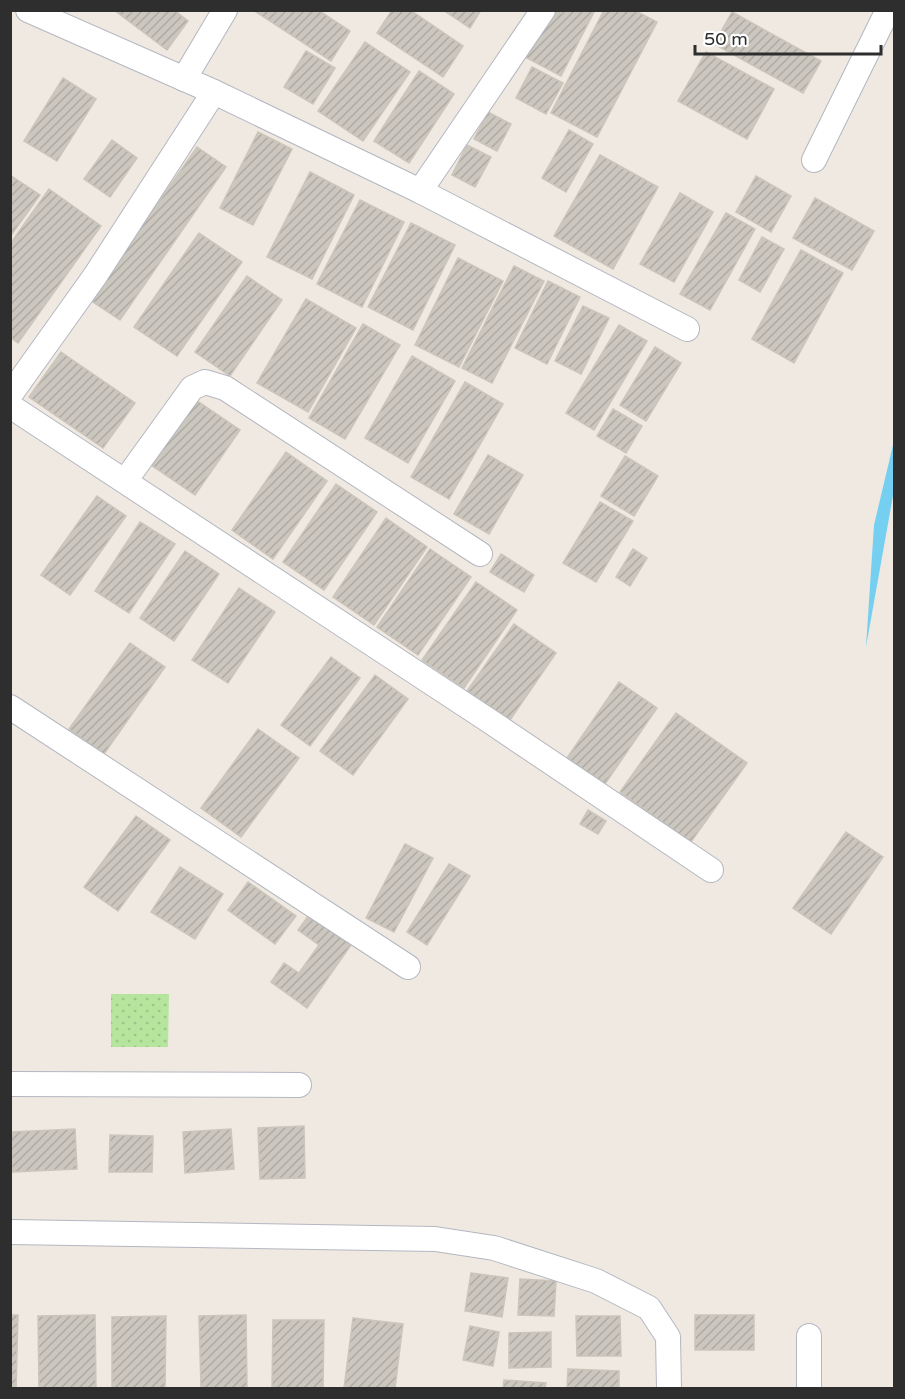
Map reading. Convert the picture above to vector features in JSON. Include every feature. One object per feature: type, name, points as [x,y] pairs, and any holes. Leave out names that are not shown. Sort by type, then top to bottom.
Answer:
[{"type":"street","points":[[28,10],[213,92],[420,191],[687,329]]},
{"type":"street","points":[[184,79],[225,10]]},
{"type":"street","points":[[420,191],[543,10]]},
{"type":"street","points":[[814,160],[888,10]]},
{"type":"street","points":[[10,395],[95,276],[213,92]]},
{"type":"street","points":[[125,481],[192,388],[205,382],[225,388],[480,554]]},
{"type":"street","points":[[10,406],[485,718],[711,870]]},
{"type":"street","points":[[10,707],[408,967]]},
{"type":"street","points":[[10,1084],[299,1085]]},
{"type":"street","points":[[10,1233],[435,1239],[494,1248],[596,1281],[649,1308],[668,1337],[669,1389]]},
{"type":"street","points":[[809,1336],[809,1389]]},
{"type":"green space","points":[[111,994],[169,994],[168,1047],[111,1047]]},
{"type":"water","points":[[894,441],[894,490],[866,647],[874,525]]},
{"type":"building","points":[[114,10],[174,10],[188,21],[167,50]]},
{"type":"building","points":[[253,10],[318,10],[350,31],[331,61]]},
{"type":"building","points":[[392,10],[410,10],[463,46],[443,77],[377,33]]},
{"type":"building","points":[[443,10],[481,10],[470,28]]},
{"type":"building","points":[[550,10],[595,10],[561,76],[525,57]]},
{"type":"building","points":[[604,10],[634,10],[657,22],[597,137],[551,113]]},
{"type":"building","points":[[732,12],[821,61],[803,93],[714,44]]},
{"type":"building","points":[[365,42],[410,72],[363,141],[318,111]]},
{"type":"building","points":[[306,51],[335,68],[313,104],[284,87]]},
{"type":"building","points":[[706,52],[774,89],[747,139],[678,101]]},
{"type":"building","points":[[532,67],[563,83],[546,114],[516,98]]},
{"type":"building","points":[[419,71],[454,94],[409,163],[374,141]]},
{"type":"building","points":[[63,78],[96,99],[57,161],[24,141]]},
{"type":"building","points":[[488,112],[511,124],[497,151],[474,139]]},
{"type":"building","points":[[569,130],[593,144],[566,192],[542,178]]},
{"type":"building","points":[[258,132],[292,149],[253,225],[220,208]]},
{"type":"building","points":[[112,140],[137,158],[110,197],[84,179]]},
{"type":"building","points":[[467,145],[491,157],[475,187],[452,175]]},
{"type":"building","points":[[197,147],[226,167],[120,320],[90,300]]},
{"type":"building","points":[[600,155],[658,187],[613,269],[554,236]]},
{"type":"building","points":[[310,172],[354,195],[312,279],[267,257]]},
{"type":"building","points":[[10,175],[40,195],[10,237]]},
{"type":"building","points":[[756,176],[791,196],[771,232],[736,212]]},
{"type":"building","points":[[49,189],[101,226],[18,343],[10,337],[10,244]]},
{"type":"building","points":[[680,193],[713,212],[674,282],[640,264]]},
{"type":"building","points":[[815,198],[874,231],[852,270],[793,238]]},
{"type":"building","points":[[360,200],[404,222],[362,307],[317,284]]},
{"type":"building","points":[[726,213],[755,229],[710,310],[680,294]]},
{"type":"building","points":[[411,223],[455,245],[413,330],[368,307]]},
{"type":"building","points":[[199,233],[242,262],[177,356],[134,327]]},
{"type":"building","points":[[762,237],[784,249],[760,292],[739,280]]},
{"type":"building","points":[[801,250],[843,273],[794,363],[752,339]]},
{"type":"building","points":[[458,258],[503,281],[459,367],[415,345]]},
{"type":"building","points":[[514,266],[544,281],[492,383],[462,368]]},
{"type":"building","points":[[247,276],[282,300],[230,376],[195,352]]},
{"type":"building","points":[[548,281],[580,297],[547,364],[515,348]]},
{"type":"building","points":[[306,299],[356,328],[308,412],[257,383]]},
{"type":"building","points":[[583,306],[609,318],[581,374],[555,361]]},
{"type":"building","points":[[363,324],[400,345],[345,439],[309,418]]},
{"type":"building","points":[[619,325],[647,341],[594,430],[566,413]]},
{"type":"building","points":[[655,347],[681,363],[646,421],[620,405]]},
{"type":"building","points":[[61,352],[135,403],[103,448],[29,397]]},
{"type":"building","points":[[412,356],[455,381],[408,463],[365,438]]},
{"type":"building","points":[[465,382],[503,404],[449,499],[411,477]]},
{"type":"building","points":[[196,400],[240,430],[195,495],[151,465]]},
{"type":"building","points":[[613,409],[642,426],[626,453],[597,436]]},
{"type":"building","points":[[286,452],[327,481],[273,559],[232,530]]},
{"type":"building","points":[[488,455],[523,475],[489,534],[454,514]]},
{"type":"building","points":[[625,456],[658,476],[634,516],[601,496]]},
{"type":"building","points":[[336,484],[377,512],[324,590],[283,562]]},
{"type":"building","points":[[97,496],[126,516],[70,595],[41,575]]},
{"type":"building","points":[[600,502],[633,521],[596,582],[563,563]]},
{"type":"building","points":[[386,518],[427,547],[374,625],[333,597]]},
{"type":"building","points":[[140,522],[175,544],[129,613],[95,591]]},
{"type":"building","points":[[430,549],[471,577],[418,655],[377,627]]},
{"type":"building","points":[[633,549],[647,558],[630,586],[616,577]]},
{"type":"building","points":[[185,551],[219,574],[174,641],[140,618]]},
{"type":"building","points":[[501,554],[534,575],[524,592],[490,572]]},
{"type":"building","points":[[476,582],[517,610],[464,688],[422,660]]},
{"type":"building","points":[[239,588],[275,612],[228,683],[192,660]]},
{"type":"building","points":[[514,624],[556,653],[510,720],[467,691]]},
{"type":"building","points":[[130,643],[165,667],[104,754],[69,729]]},
{"type":"building","points":[[331,657],[360,678],[310,746],[281,725]]},
{"type":"building","points":[[375,675],[408,699],[353,775],[320,751]]},
{"type":"building","points":[[619,682],[657,708],[605,784],[567,758]]},
{"type":"building","points":[[676,713],[747,763],[691,842],[620,792]]},
{"type":"building","points":[[258,729],[299,758],[241,837],[201,808]]},
{"type":"building","points":[[588,810],[606,821],[598,834],[580,824]]},
{"type":"building","points":[[136,816],[170,840],[118,911],[84,887]]},
{"type":"building","points":[[846,832],[883,857],[831,934],[793,908]]},
{"type":"building","points":[[405,844],[433,858],[394,932],[366,918]]},
{"type":"building","points":[[449,864],[470,876],[427,945],[407,932]]},
{"type":"building","points":[[180,867],[223,894],[195,939],[151,912]]},
{"type":"building","points":[[248,882],[296,916],[275,944],[228,910]]},
{"type":"building","points":[[309,915],[351,945],[307,1008],[271,982],[284,963],[299,973],[319,945],[298,930]]},
{"type":"building","points":[[304,1126],[305,1178],[260,1179],[258,1128]]},
{"type":"building","points":[[75,1129],[77,1169],[12,1172],[11,1132]]},
{"type":"building","points":[[231,1129],[234,1169],[185,1173],[183,1132]]},
{"type":"building","points":[[110,1135],[153,1136],[152,1172],[109,1172]]},
{"type":"building","points":[[471,1273],[508,1278],[502,1317],[465,1311]]},
{"type":"building","points":[[520,1279],[556,1281],[554,1316],[518,1315]]},
{"type":"building","points":[[10,1315],[18,1315],[16,1388],[10,1388]]},
{"type":"building","points":[[95,1315],[96,1388],[39,1388],[38,1316]]},
{"type":"building","points":[[246,1315],[247,1388],[201,1388],[199,1316]]},
{"type":"building","points":[[695,1315],[754,1315],[754,1350],[695,1350]]},
{"type":"building","points":[[166,1316],[165,1388],[112,1388],[112,1317]]},
{"type":"building","points":[[576,1316],[620,1316],[621,1356],[577,1356]]},
{"type":"building","points":[[353,1318],[403,1324],[395,1388],[344,1388]]},
{"type":"building","points":[[273,1320],[324,1320],[323,1388],[272,1388]]},
{"type":"building","points":[[470,1326],[499,1332],[493,1366],[463,1360]]},
{"type":"building","points":[[551,1332],[551,1367],[509,1368],[509,1333]]},
{"type":"building","points":[[568,1369],[619,1371],[619,1388],[567,1388]]},
{"type":"building","points":[[504,1380],[546,1383],[545,1388],[503,1388]]}]
